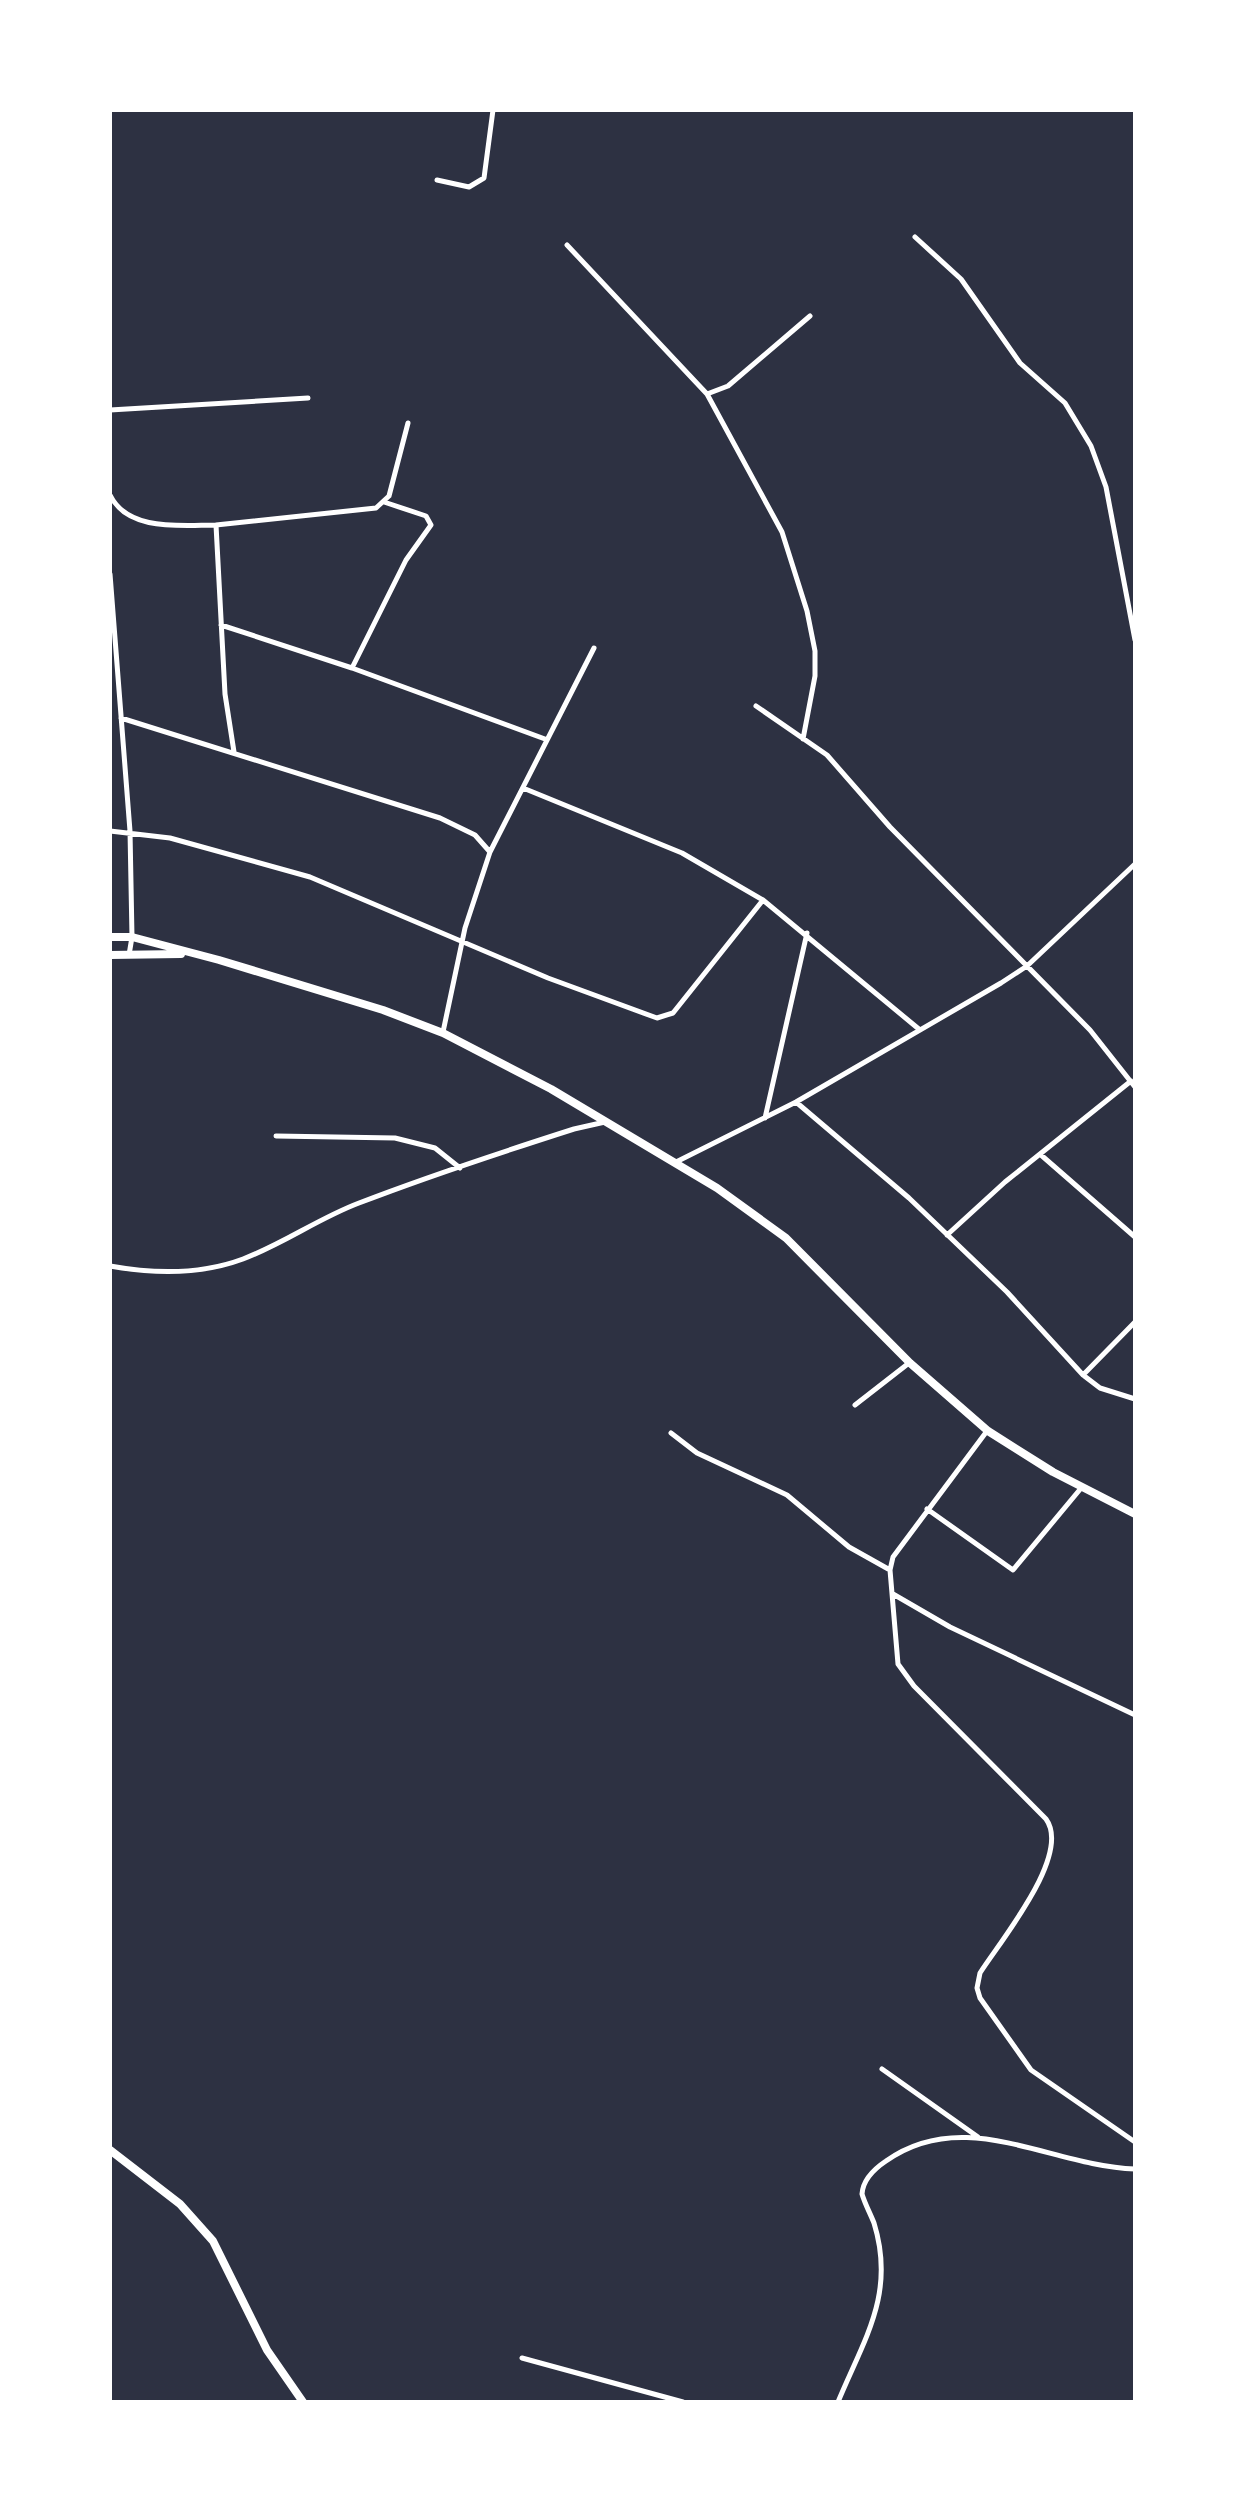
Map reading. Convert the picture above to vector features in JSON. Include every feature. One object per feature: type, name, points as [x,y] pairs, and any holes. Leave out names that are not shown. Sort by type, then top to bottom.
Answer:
[{"type":"main road","points":[[110,937],[132,937],[300,983],[443,1033],[606,1122],[717,1188],[786,1238],[821,1269],[910,1363],[988,1431],[1026,1457],[1135,1514]]},
{"type":"main road","points":[[110,955],[190,954]]},
{"type":"main road","points":[[110,2150],[180,2204],[213,2241],[267,2350],[303,2402]]},
{"type":"street","points":[[437,180],[469,187],[484,178],[493,110]]},
{"type":"street","points":[[915,237],[961,279],[1020,363],[1065,403],[1091,446],[1106,487],[1135,640]]},
{"type":"street","points":[[567,245],[707,394],[782,532],[807,611],[815,676],[803,739]]},
{"type":"street","points":[[707,394],[728,386],[810,316]]},
{"type":"street","points":[[110,410],[308,398]]},
{"type":"street","points":[[384,502],[396,474],[408,423]]},
{"type":"street","points":[[110,495],[126,515],[144,522],[216,525],[353,512],[384,502],[426,516],[431,525],[406,560],[352,668]]},
{"type":"street","points":[[216,525],[221,625],[234,752]]},
{"type":"street","points":[[110,574],[111,633],[130,831],[132,937],[129,955]]},
{"type":"street","points":[[221,625],[352,668],[545,739]]},
{"type":"street","points":[[443,1033],[461,943],[490,852],[594,648]]},
{"type":"street","points":[[756,706],[827,755],[890,827],[1090,1030],[1133,1084],[1005,1182],[947,1235]]},
{"type":"street","points":[[121,718],[459,825],[490,852]]},
{"type":"street","points":[[523,788],[682,853],[763,900],[807,933],[920,1030]]},
{"type":"street","points":[[110,831],[130,831],[310,877],[461,943],[638,1013],[666,1016],[706,976],[763,900]]},
{"type":"street","points":[[672,1163],[796,1102],[1027,966],[1135,864]]},
{"type":"street","points":[[765,1118],[807,933]]},
{"type":"street","points":[[796,1102],[1007,1292],[1083,1375],[1100,1388],[1135,1399]]},
{"type":"street","points":[[110,1266],[174,1272],[217,1268],[246,1258],[335,1212],[547,1138],[606,1122]]},
{"type":"street","points":[[276,1136],[395,1138],[435,1148],[461,1169]]},
{"type":"street","points":[[1041,1155],[1135,1237]]},
{"type":"street","points":[[1083,1375],[1135,1322]]},
{"type":"street","points":[[855,1405],[910,1363]]},
{"type":"street","points":[[988,1431],[898,1546],[890,1570],[896,1653],[903,1673],[1046,1819],[1053,1833],[1047,1869],[980,1973],[978,1993],[1031,2070],[1135,2142]]},
{"type":"street","points":[[671,1433],[697,1453],[787,1495],[849,1547],[890,1570]]},
{"type":"street","points":[[927,1509],[1013,1570],[1082,1487]]},
{"type":"street","points":[[893,1594],[950,1627],[1135,1715]]},
{"type":"street","points":[[882,2069],[979,2137]]},
{"type":"street","points":[[838,2402],[867,2340],[881,2292],[874,2225],[862,2194],[864,2183],[892,2157],[921,2143],[950,2135],[979,2137],[1085,2164],[1135,2169]]},
{"type":"street","points":[[522,2358],[683,2402]]}]
